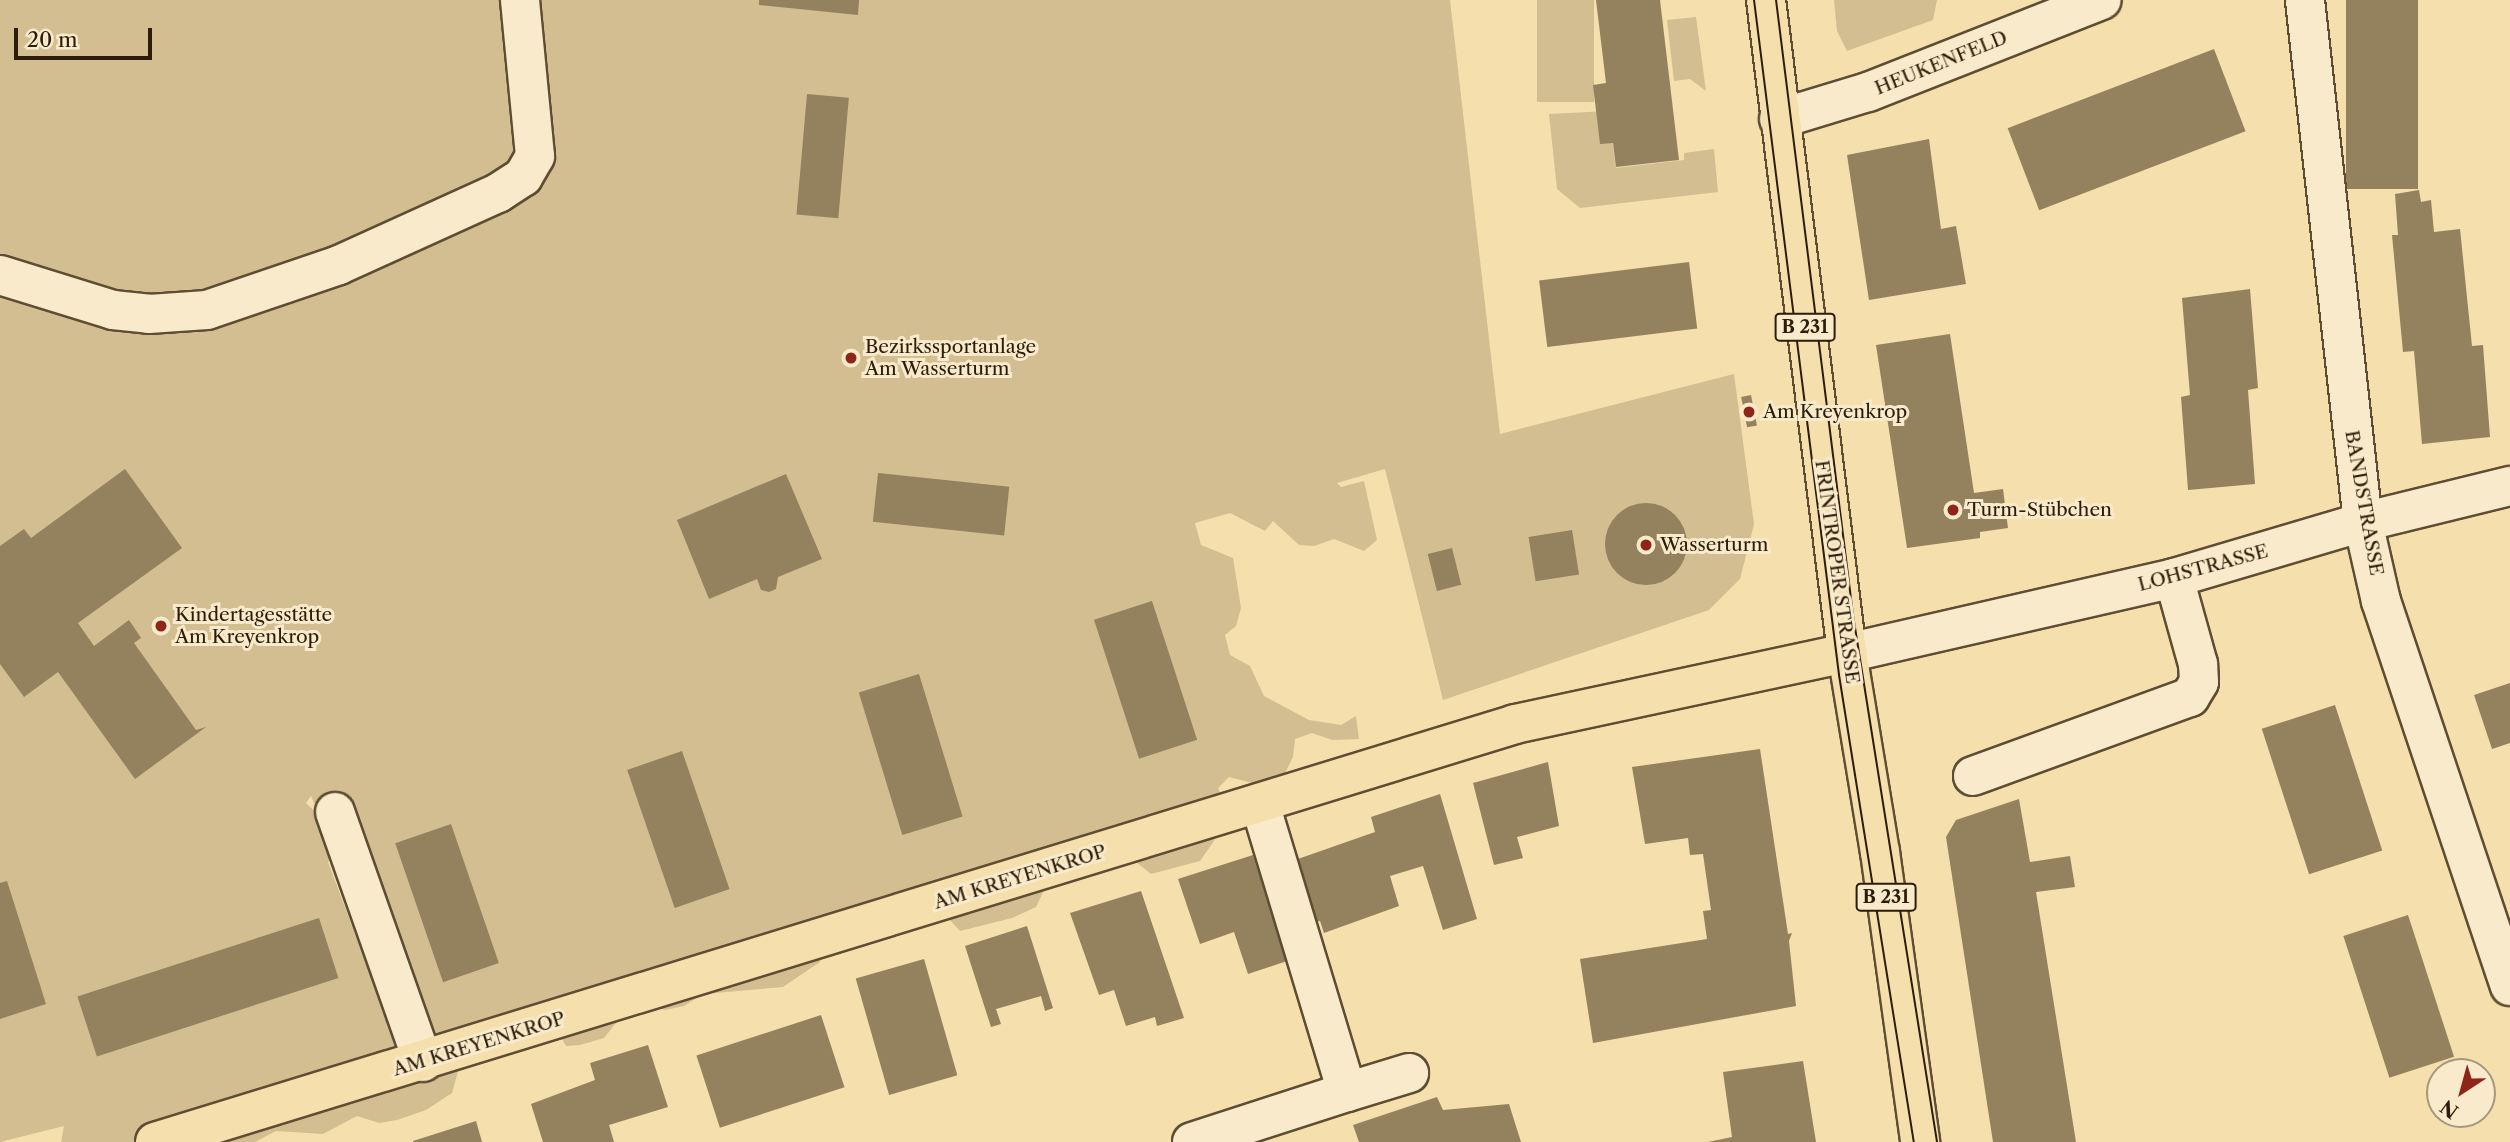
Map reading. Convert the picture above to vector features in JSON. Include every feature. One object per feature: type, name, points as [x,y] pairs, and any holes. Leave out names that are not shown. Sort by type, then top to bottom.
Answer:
[{"type":"main road","name":"FRINTROPER STRASSE","points":[[1766,0],[1847,653],[1920,1142]]},
{"type":"main road","name":"AM KREYENKROP","points":[[155,1142],[423,1062],[1515,723],[1847,653]]},
{"type":"street","points":[[0,275],[113,310],[149,314],[207,310],[338,265],[498,193],[523,177],[535,156],[520,0]]},
{"type":"street","name":"HEUKENFELD","points":[[1779,119],[1868,92],[2101,0]]},
{"type":"street","name":"BANDSTRASSE","points":[[2305,0],[2363,522],[2381,601],[2510,986]]},
{"type":"street","name":"LOHSTRASSE","points":[[1893,640],[2174,578],[2363,522],[2510,486]]},
{"type":"street","points":[[1973,776],[2190,697],[2199,682],[2198,664],[2174,578]]},
{"type":"street","name":"AM KREYENKROP","points":[[1847,653],[1893,640]]},
{"type":"street","points":[[1260,803],[1347,1092]]},
{"type":"street","points":[[335,812],[423,1062]]},
{"type":"street","points":[[1192,1142],[1409,1073]]},
{"type":"shaded area","points":[[0,0],[1450,0],[1500,434],[1734,374],[1754,524],[1740,579],[1709,610],[1443,700],[1385,469],[1337,483],[1341,487],[1364,481],[1377,540],[1364,551],[1334,539],[1314,546],[1299,545],[1273,521],[1265,531],[1230,513],[1195,523],[1201,545],[1233,558],[1241,608],[1236,626],[1225,635],[1230,655],[1250,666],[1264,696],[1309,720],[1341,725],[1356,716],[1359,739],[1332,740],[1312,733],[1295,739],[1293,757],[1281,781],[1268,787],[1229,777],[1218,788],[1224,802],[1214,841],[1200,861],[1151,874],[1116,846],[1055,867],[1036,907],[1012,918],[960,931],[939,908],[830,936],[820,962],[783,987],[703,994],[684,1006],[665,1010],[649,1005],[624,1013],[604,1038],[580,1045],[566,1046],[556,1028],[459,1068],[452,1093],[426,1110],[397,1120],[379,1123],[357,1116],[323,1134],[276,1131],[255,1142],[61,1142],[64,1126],[0,1142]],"holes":[[[344,793],[406,971],[378,978],[370,974],[328,862],[338,848],[332,828],[306,803],[311,796],[314,803]]]},
{"type":"shaded area","points":[[1537,0],[1594,0],[1594,102],[1537,102]]},
{"type":"shaded area","points":[[1834,0],[1937,0],[1933,20],[1847,51],[1837,31]]},
{"type":"shaded area","points":[[1696,17],[1706,91],[1690,79],[1674,81],[1667,20]]},
{"type":"shaded area","points":[[1608,111],[1616,168],[1684,160],[1684,153],[1714,149],[1718,192],[1580,208],[1557,189],[1549,114]]},
{"type":"building","points":[[759,0],[859,0],[858,15],[759,5]]},
{"type":"building","points":[[1596,0],[1660,0],[1679,160],[1616,167],[1613,143],[1600,144],[1593,85],[1606,83]]},
{"type":"building","points":[[2346,0],[2418,0],[2418,189],[2346,189]]},
{"type":"building","points":[[2214,49],[2246,131],[2039,210],[2008,128]]},
{"type":"building","points":[[807,94],[849,98],[838,218],[796,215]]},
{"type":"building","points":[[1929,139],[1941,229],[1956,226],[1966,284],[1869,300],[1847,155]]},
{"type":"building","points":[[2419,190],[2421,202],[2431,200],[2434,232],[2460,229],[2472,346],[2483,345],[2490,437],[2422,444],[2414,351],[2403,352],[2392,235],[2398,235],[2395,194]]},
{"type":"building","points":[[1689,262],[1697,329],[1547,347],[1539,280]]},
{"type":"building","points":[[2250,289],[2258,388],[2248,390],[2255,484],[2188,490],[2181,397],[2190,395],[2182,298]]},
{"type":"building","points":[[1950,334],[1974,493],[2003,489],[2008,528],[1980,532],[1980,538],[1907,548],[1876,345]]},
{"type":"building","points":[[1751,395],[1757,425],[1747,427],[1741,397]]},
{"type":"building","points":[[125,469],[182,548],[78,623],[94,646],[129,620],[141,638],[134,643],[196,730],[206,727],[135,779],[58,672],[24,697],[0,664],[0,546],[24,529],[31,538]]},
{"type":"building","points":[[878,473],[1009,487],[1004,536],[873,522]]},
{"type":"building","points":[[786,474],[822,559],[778,577],[776,589],[769,592],[761,590],[757,579],[709,599],[677,520]]},
{"type":"building","name":"Wasserturm","points":[[1646,503],[1662,506],[1675,515],[1684,528],[1687,544],[1684,560],[1675,573],[1662,582],[1646,585],[1630,582],[1617,573],[1608,560],[1605,544],[1608,528],[1617,515],[1630,506]]},
{"type":"building","points":[[1572,530],[1579,574],[1536,581],[1529,537]]},
{"type":"building","points":[[1452,548],[1461,585],[1437,591],[1428,554]]},
{"type":"building","points":[[1152,601],[1197,740],[1139,759],[1094,620]]},
{"type":"building","points":[[919,674],[963,816],[902,835],[859,692]]},
{"type":"building","points":[[2510,683],[2510,743],[2492,749],[2474,695]]},
{"type":"building","points":[[2335,705],[2382,851],[2309,874],[2262,729]]},
{"type":"building","points":[[1760,749],[1788,934],[1792,933],[1789,941],[1796,1006],[1593,1043],[1580,959],[1707,939],[1703,911],[1711,910],[1703,854],[1690,855],[1688,838],[1645,844],[1632,767]]},
{"type":"building","points":[[682,751],[730,889],[675,908],[627,770]]},
{"type":"building","points":[[1548,762],[1559,826],[1517,837],[1523,858],[1494,865],[1473,783]]},
{"type":"building","points":[[1440,794],[1477,919],[1443,930],[1423,866],[1390,876],[1399,906],[1324,933],[1320,921],[1315,922],[1295,860],[1375,832],[1371,817]]},
{"type":"building","points":[[2019,799],[2030,862],[2070,856],[2075,887],[2036,892],[2076,1142],[1993,1142],[1946,837],[1956,820]]},
{"type":"building","points":[[451,824],[499,963],[443,982],[395,843]]},
{"type":"building","points":[[1253,855],[1287,961],[1248,974],[1234,932],[1200,944],[1178,879]]},
{"type":"building","points":[[7,881],[46,1004],[0,1019],[0,883]]},
{"type":"building","points":[[1141,891],[1184,1018],[1157,1026],[1155,1017],[1126,1026],[1114,990],[1099,995],[1070,913]]},
{"type":"building","points":[[2408,915],[2454,1057],[2426,1058],[2426,1066],[2389,1078],[2343,936]]},
{"type":"building","points":[[319,918],[338,978],[97,1056],[77,996]]},
{"type":"building","points":[[1027,926],[1053,1008],[1045,1011],[1041,996],[996,1009],[1001,1024],[991,1027],[965,946]]},
{"type":"building","points":[[924,959],[957,1075],[889,1095],[856,979]]},
{"type":"building","points":[[821,1015],[844,1087],[720,1128],[696,1055]]},
{"type":"building","points":[[648,1045],[668,1107],[609,1125],[614,1142],[543,1142],[531,1104],[595,1080],[590,1063]]},
{"type":"building","points":[[1803,1061],[1816,1142],[1708,1142],[1732,1137],[1723,1072]]},
{"type":"building","points":[[1437,1097],[1443,1110],[1509,1104],[1521,1142],[1359,1142],[1353,1125]]},
{"type":"building","points":[[476,1121],[482,1142],[413,1142],[413,1141]]},
{"type":"tram line","points":[[1754,0],[1839,675],[1914,1142]]},
{"type":"tram line","points":[[1776,0],[1853,615],[1937,1142]]},
{"type":"place","name":"Bezirkssportanlage Am Wasserturm","points":[[851,358]]},
{"type":"place","name":"Am Kreyenkrop","points":[[1749,412]]},
{"type":"place","name":"Turm-Stübchen","points":[[1953,510]]},
{"type":"place","name":"Wasserturm","points":[[1646,545]]},
{"type":"place","name":"Kindertagesstätte Am Kreyenkrop","points":[[161,626]]}]
